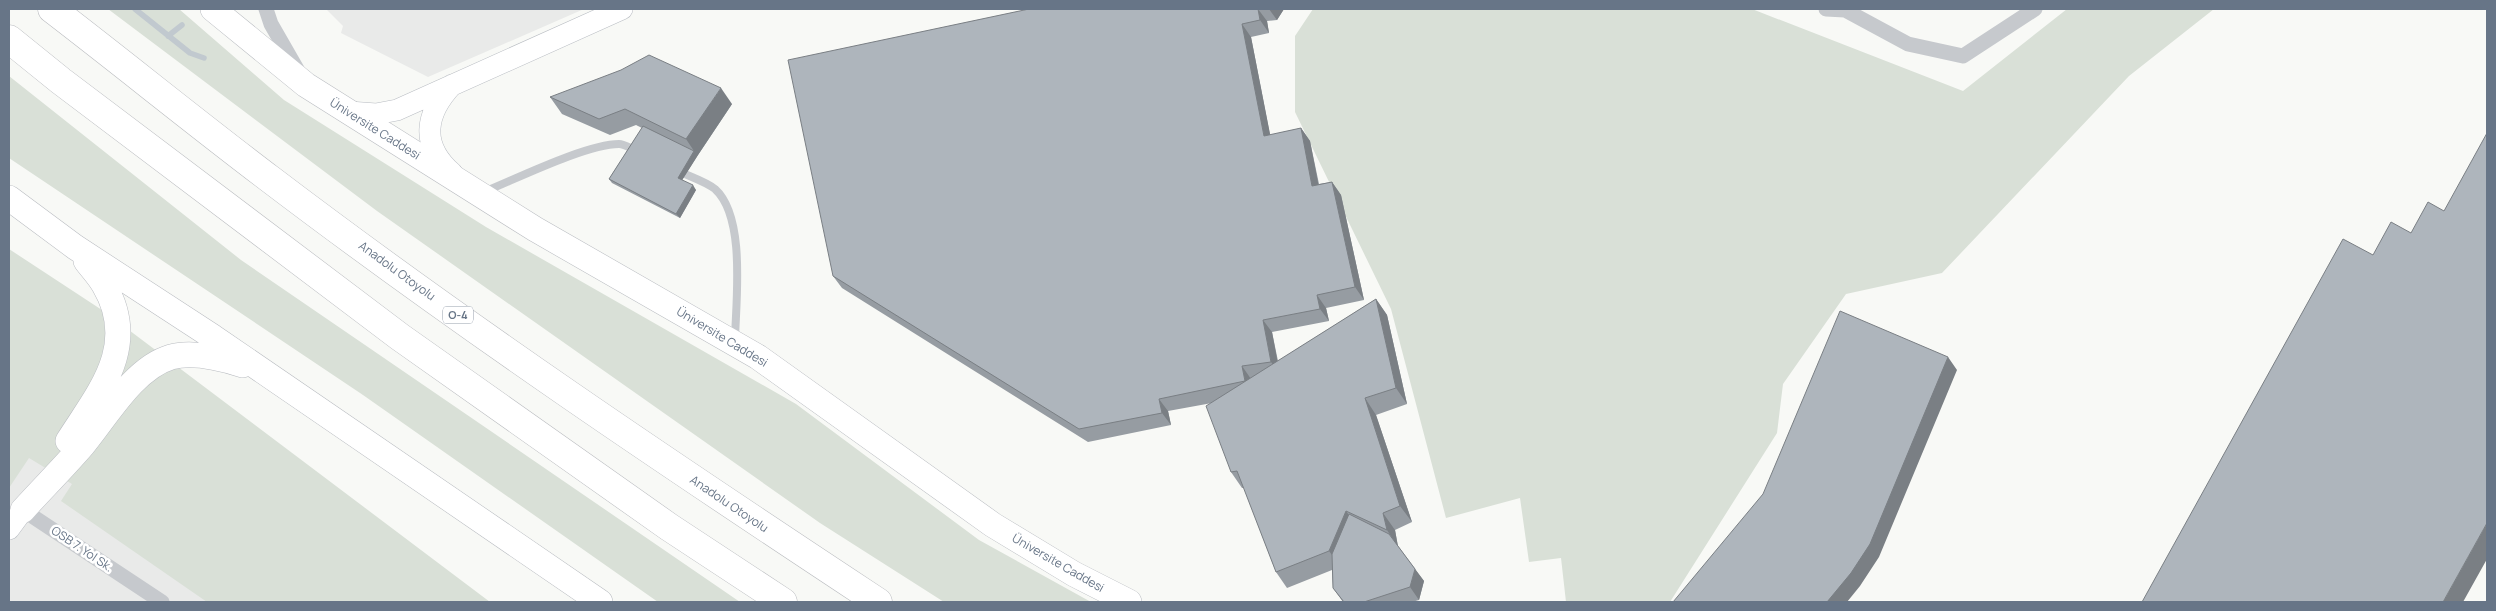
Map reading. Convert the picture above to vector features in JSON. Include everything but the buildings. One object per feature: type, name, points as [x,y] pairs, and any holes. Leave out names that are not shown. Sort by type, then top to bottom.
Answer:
[{"type":"highway","name":"Anadolu Otoyolu","points":[[52,9],[270,179],[402,275],[692,479],[878,602]]},
{"type":"highway","points":[[9,39],[61,81],[400,337],[661,521],[783,602]]},
{"type":"main road","name":"Üniversite Caddesi","points":[[213,9],[306,85],[535,229],[735,344],[813,395],[992,525],[1074,574],[1129,602]]},
{"type":"main road","points":[[9,198],[75,247],[264,372],[600,602]]},
{"type":"main road","points":[[24,510],[100,394],[112,372],[116,352],[119,333],[114,309],[105,285],[75,247]]},
{"type":"main road","points":[[24,510],[82,446],[140,374],[155,364],[172,357],[191,355],[230,362],[264,372]]},
{"type":"street","points":[[266,9],[271,24],[306,85]]},
{"type":"street","points":[[349,112],[376,114],[397,110],[622,9]]},
{"type":"street","points":[[1826,9],[1845,10],[1908,44],[1963,56],[2034,9]]},
{"type":"street","points":[[454,83],[438,101],[432,115],[430,123],[431,145],[441,164],[472,189]]},
{"type":"street","points":[[9,530],[24,510]]},
{"type":"street","name":"OSB 7. Yol Sk.","points":[[24,510],[162,602]]},
{"type":"lane","points":[[472,189],[597,148],[620,143],[646,156]]},
{"type":"lane","points":[[672,168],[715,189],[732,216],[738,258],[735,344]]},
{"type":"shaded area","points":[[108,9],[179,9],[284,100],[486,227],[796,404],[979,540],[1091,602],[944,602],[820,523],[377,211]]},
{"type":"shaded area","points":[[326,9],[584,9],[428,77],[341,33],[343,26]]},
{"type":"shaded area","points":[[1313,9],[1752,9],[1963,91],[2067,9],[2214,9],[2129,76],[1942,273],[1846,294],[1783,384],[1777,433],[1670,602],[1566,602],[1561,558],[1529,562],[1520,498],[1446,518],[1391,309],[1295,112],[1295,36]]},
{"type":"shaded area","points":[[9,76],[241,260],[740,602],[658,602],[363,395],[9,158]]},
{"type":"shaded area","points":[[9,249],[105,312],[490,602],[207,602],[61,501],[72,484],[29,458],[9,488]]},
{"type":"shaded area","points":[[60,353],[490,602],[9,602],[9,453]]},
{"type":"waterway","points":[[135,9],[190,53],[204,58]]},
{"type":"waterway","points":[[168,36],[182,25]]}]
